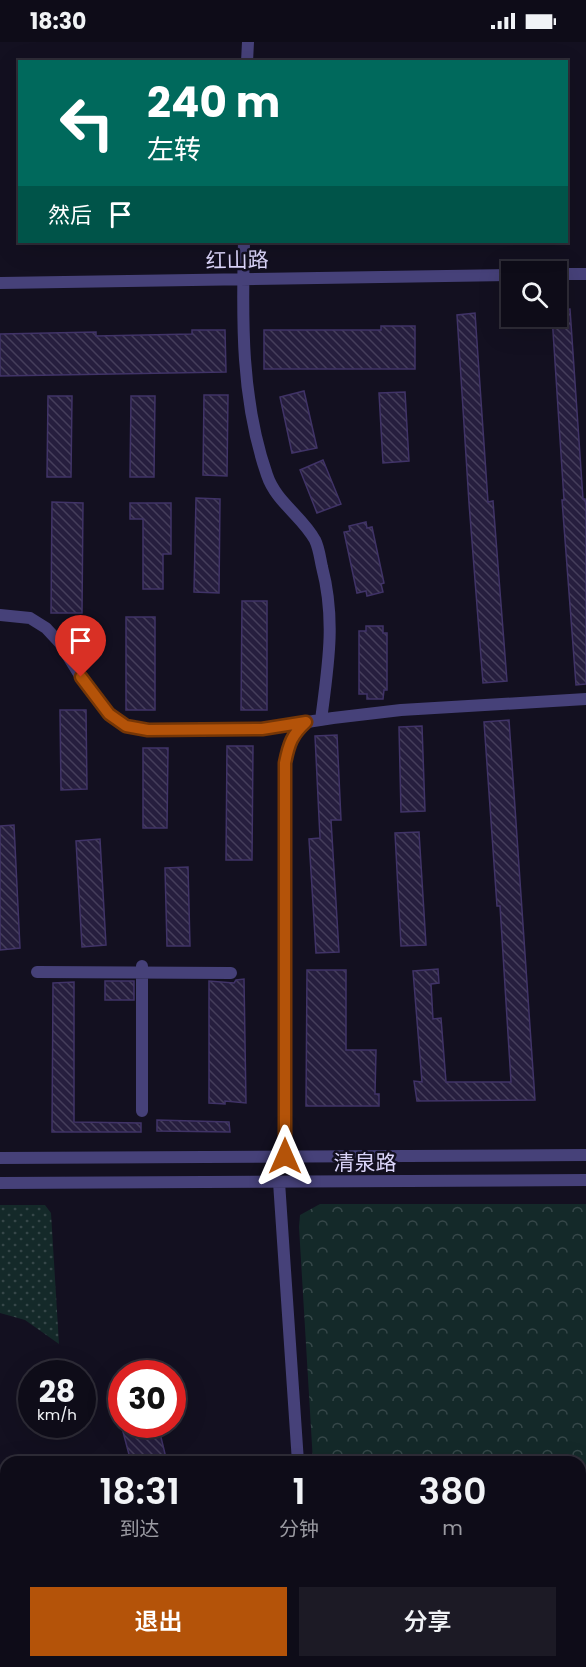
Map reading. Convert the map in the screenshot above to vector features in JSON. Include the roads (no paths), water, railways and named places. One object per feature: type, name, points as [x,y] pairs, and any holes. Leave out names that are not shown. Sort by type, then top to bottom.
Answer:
[{"type":"street","points":[[247,60],[248,42]]},
{"type":"street","points":[[244,243],[246,373],[251,418],[267,476],[275,493],[304,523],[316,542],[326,582],[330,614],[330,647],[321,720]]},
{"type":"street","points":[[567,274],[586,274]]},
{"type":"street","name":"红山路","points":[[0,283],[501,275]]},
{"type":"street","points":[[0,615],[30,618],[46,628],[60,643],[81,677],[109,714],[126,726],[148,730],[262,729],[401,710],[586,699]]},
{"type":"street","points":[[285,1156],[285,763],[295,732],[306,722]]},
{"type":"street","points":[[142,969],[142,1111]]},
{"type":"street","points":[[38,972],[142,969],[231,974]]},
{"type":"street","name":"清泉路","points":[[0,1158],[586,1155]]},
{"type":"street","name":"清泉路","points":[[0,1184],[586,1180]]},
{"type":"street","points":[[279,1182],[298,1456]]}]
